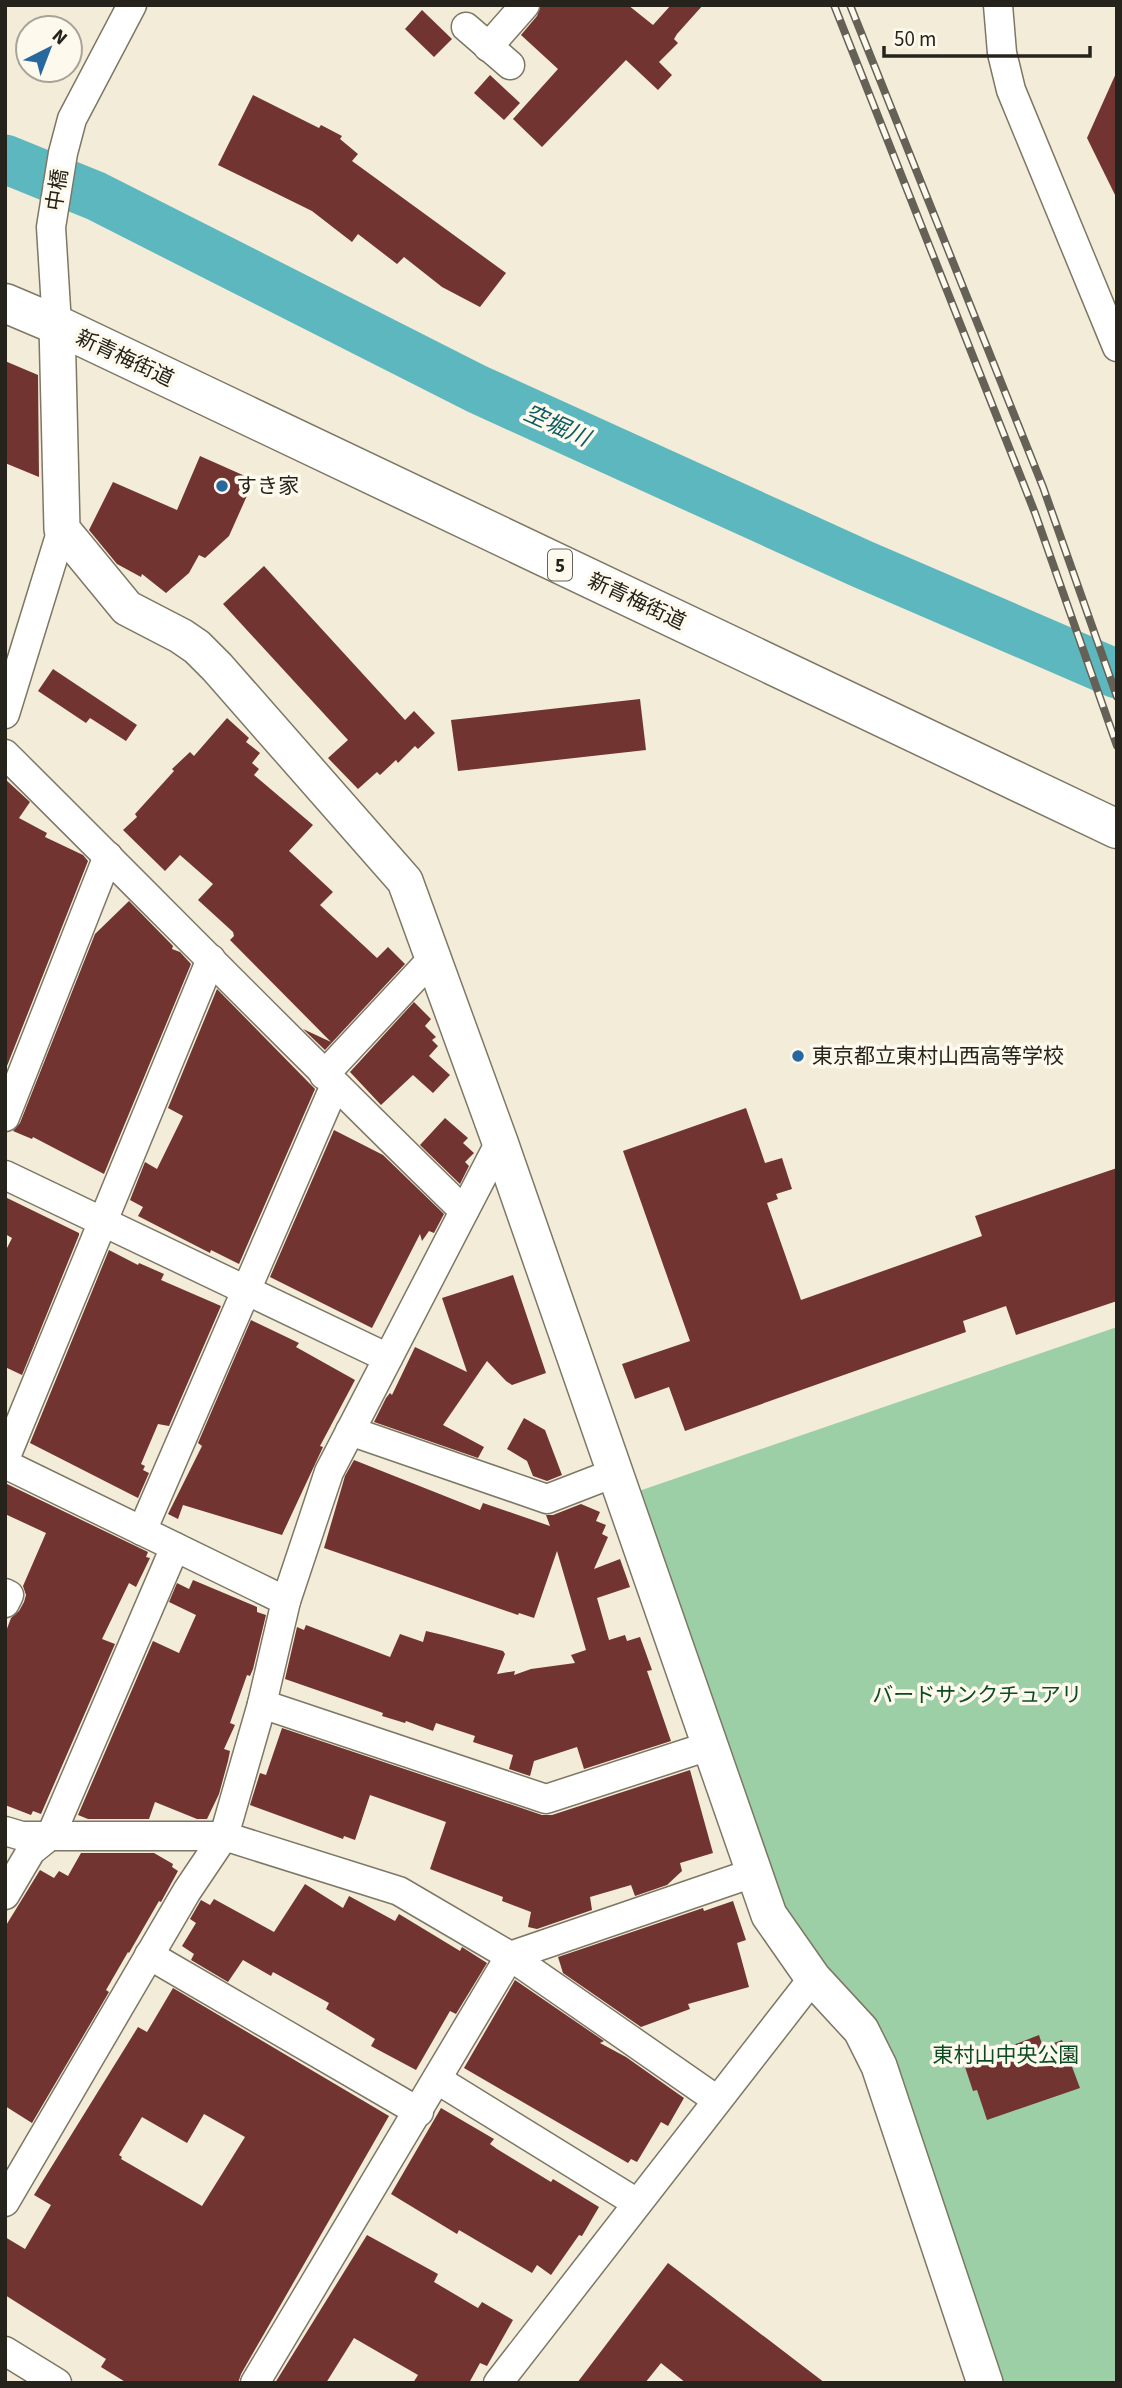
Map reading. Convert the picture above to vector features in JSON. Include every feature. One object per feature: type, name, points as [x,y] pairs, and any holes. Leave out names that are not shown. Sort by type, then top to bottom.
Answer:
[{"type":"main road","name":"新青梅街道","points":[[5,303],[57,325],[1116,829]]},
{"type":"street","name":"中橋","points":[[57,325],[51,227],[63,153],[72,119],[132,5]]},
{"type":"street","points":[[488,47],[525,5]]},
{"type":"street","points":[[998,5],[1002,53],[1011,90],[1117,347]]},
{"type":"street","points":[[466,27],[510,65]]},
{"type":"street","points":[[5,714],[62,529],[57,325]]},
{"type":"street","points":[[62,529],[127,608],[181,636],[197,647],[217,667],[405,881],[500,1142],[753,1874],[769,1915],[813,1978],[860,2030],[879,2066],[985,2383]]},
{"type":"street","points":[[5,754],[329,1080],[464,1211]]},
{"type":"street","points":[[5,1116],[108,856]]},
{"type":"street","points":[[142,1531],[248,1290],[329,1080],[433,958]]},
{"type":"street","points":[[211,959],[5,1461],[286,1601]]},
{"type":"street","points":[[5,2203],[187,1891],[224,1836],[262,1704],[286,1601],[329,1472],[500,1142]]},
{"type":"street","points":[[5,1175],[388,1357]]},
{"type":"street","points":[[350,1431],[547,1499],[614,1472]]},
{"type":"street","points":[[5,1895],[32,1851],[51,1835],[176,1547]]},
{"type":"street","points":[[5,1593],[9,1595],[5,1603]]},
{"type":"street","points":[[262,1704],[546,1800],[709,1746]]},
{"type":"street","points":[[5,1831],[22,1836],[224,1836],[399,1891],[510,1956],[716,2099]]},
{"type":"street","points":[[256,2383],[510,1956],[753,1874]]},
{"type":"street","points":[[149,1955],[419,2112]]},
{"type":"street","points":[[498,2383],[716,2099],[813,1978]]},
{"type":"street","points":[[438,2080],[637,2203]]},
{"type":"street","points":[[5,2351],[57,2383]]},
{"type":"green space","name":"東村山中央公園","points":[[1117,1327],[1117,2383],[1000,2383],[899,2084],[777,1912],[636,1492]]},
{"type":"building","points":[[541,5],[628,5],[653,25],[671,5],[703,5],[677,34],[674,39],[678,43],[659,62],[672,75],[658,90],[626,60],[542,147],[513,119],[558,69],[521,35],[537,16]]},
{"type":"building","points":[[422,10],[452,39],[434,57],[405,29]]},
{"type":"building","points":[[1117,71],[1117,199],[1087,138]]},
{"type":"building","points":[[490,75],[520,103],[504,120],[474,93]]},
{"type":"building","points":[[253,95],[319,128],[321,125],[342,136],[340,139],[358,154],[352,161],[506,273],[480,307],[442,287],[404,257],[397,264],[358,234],[352,242],[312,211],[218,165]]},
{"type":"building","points":[[5,361],[38,375],[39,477],[5,463]]},
{"type":"building","points":[[200,456],[254,480],[229,536],[205,558],[199,555],[189,573],[166,593],[142,574],[141,577],[117,564],[89,530],[113,482],[177,510]]},
{"type":"building","points":[[264,566],[405,720],[414,711],[435,733],[418,749],[415,746],[398,763],[396,760],[380,775],[377,772],[358,789],[328,758],[348,740],[223,604]]},
{"type":"building","points":[[53,669],[137,725],[126,741],[90,718],[86,723],[38,691]]},
{"type":"building","points":[[640,699],[646,750],[458,771],[451,720]]},
{"type":"building","points":[[227,718],[249,738],[246,742],[260,753],[252,763],[259,769],[254,775],[313,825],[289,851],[333,892],[320,905],[377,958],[388,947],[405,964],[325,1050],[303,1029],[331,1042],[230,940],[234,936],[233,932],[198,900],[213,884],[180,855],[165,871],[123,830],[174,771],[172,769],[190,752],[194,756]]},
{"type":"building","points":[[5,779],[30,802],[19,818],[47,833],[45,837],[83,855],[88,861],[5,1071]]},
{"type":"building","points":[[129,901],[173,946],[172,949],[180,952],[191,964],[104,1174],[33,1137],[32,1139],[13,1131],[20,1123],[95,934]]},
{"type":"building","points":[[217,989],[315,1089],[239,1264],[211,1250],[210,1253],[138,1216],[143,1207],[130,1200],[145,1162],[157,1169],[183,1116],[168,1108]]},
{"type":"building","points":[[414,1002],[431,1019],[425,1026],[436,1037],[432,1040],[438,1046],[429,1056],[450,1075],[433,1093],[413,1075],[381,1105],[350,1072]]},
{"type":"building","points":[[746,1108],[765,1163],[782,1158],[792,1189],[776,1194],[778,1199],[767,1203],[801,1300],[982,1236],[975,1216],[1117,1168],[1117,1301],[1016,1335],[1006,1306],[963,1321],[966,1332],[685,1431],[669,1387],[635,1399],[622,1364],[690,1341],[623,1151]]},
{"type":"building","points":[[445,1118],[468,1138],[463,1143],[474,1153],[465,1162],[469,1166],[460,1184],[420,1145]]},
{"type":"building","points":[[334,1130],[383,1155],[444,1214],[434,1233],[429,1231],[422,1241],[420,1234],[372,1328],[270,1277]]},
{"type":"building","points":[[5,1197],[79,1233],[22,1375],[5,1367],[5,1252],[12,1238],[5,1234]]},
{"type":"building","points":[[109,1250],[138,1265],[139,1263],[164,1274],[161,1280],[221,1306],[169,1426],[158,1424],[141,1464],[145,1466],[143,1470],[149,1473],[138,1498],[30,1443]]},
{"type":"building","points":[[513,1275],[546,1373],[512,1385],[487,1361],[443,1425],[484,1447],[478,1458],[374,1422],[386,1398],[390,1393],[392,1395],[415,1347],[467,1372],[442,1298]]},
{"type":"building","points":[[251,1320],[299,1343],[296,1347],[355,1380],[320,1446],[323,1447],[282,1535],[183,1505],[178,1519],[168,1514],[202,1446],[198,1443]]},
{"type":"building","points":[[524,1418],[545,1430],[562,1475],[547,1481],[533,1476],[527,1461],[507,1449]]},
{"type":"building","points":[[354,1460],[480,1510],[483,1503],[550,1526],[546,1515],[581,1504],[600,1512],[596,1521],[606,1525],[602,1534],[608,1537],[594,1569],[620,1559],[630,1587],[597,1598],[609,1640],[625,1635],[627,1641],[640,1637],[652,1670],[647,1671],[671,1741],[584,1769],[577,1747],[534,1761],[530,1776],[509,1769],[513,1755],[473,1742],[475,1736],[436,1723],[433,1731],[406,1721],[405,1723],[285,1679],[297,1627],[304,1630],[306,1625],[390,1657],[400,1634],[423,1642],[426,1631],[447,1636],[503,1651],[505,1654],[497,1674],[515,1671],[514,1675],[531,1669],[575,1663],[571,1655],[586,1650],[557,1551],[534,1618],[519,1613],[518,1615],[324,1548],[345,1476]]},
{"type":"building","points":[[5,1483],[148,1552],[146,1557],[150,1558],[136,1587],[129,1583],[102,1639],[115,1644],[41,1814],[33,1811],[31,1815],[5,1805],[5,1634],[11,1618],[24,1602],[26,1595],[23,1586],[46,1533],[5,1514]]},
{"type":"building","points":[[193,1580],[257,1607],[257,1612],[266,1615],[253,1669],[250,1676],[247,1675],[230,1723],[235,1725],[224,1749],[230,1751],[219,1794],[207,1819],[197,1819],[155,1802],[149,1819],[88,1819],[78,1815],[153,1641],[179,1653],[196,1615],[169,1602],[177,1583],[189,1589]]},
{"type":"building","points":[[282,1728],[542,1815],[552,1815],[690,1770],[713,1853],[680,1863],[682,1871],[667,1885],[635,1896],[631,1885],[590,1897],[592,1910],[537,1929],[528,1927],[531,1912],[502,1901],[503,1897],[430,1869],[446,1822],[370,1795],[355,1840],[344,1836],[343,1839],[250,1805],[260,1773],[266,1775]]},
{"type":"building","points":[[81,1853],[154,1853],[173,1864],[172,1867],[178,1871],[128,1952],[106,1990],[109,1992],[32,2123],[5,2106],[5,1927],[40,1870],[54,1878],[59,1871],[68,1876]]},
{"type":"building","points":[[305,1884],[343,1908],[349,1896],[395,1921],[399,1914],[460,1951],[462,1947],[487,1963],[456,2014],[450,2011],[416,2070],[371,2046],[375,2039],[326,2009],[329,2003],[273,1972],[271,1976],[243,1960],[228,1982],[191,1960],[194,1954],[182,1946],[196,1923],[190,1919],[201,1900],[210,1905],[214,1899],[274,1932]]},
{"type":"building","points":[[733,1901],[746,1940],[737,1943],[749,1987],[688,2004],[690,2009],[641,2027],[563,1973],[558,1957],[703,1908],[704,1911]]},
{"type":"building","points":[[515,1980],[604,2041],[600,2043],[626,2057],[684,2098],[668,2126],[661,2122],[637,2162],[631,2159],[628,2163],[464,2068]]},
{"type":"building","points":[[173,1988],[389,2116],[238,2383],[127,2383],[101,2367],[106,2359],[5,2295],[5,2237],[25,2249],[51,2205],[34,2195],[138,2027],[147,2032]],"holes":[[[204,2114],[245,2137],[202,2206],[121,2159],[119,2155],[142,2117],[187,2143]]]},
{"type":"building","points":[[1039,2035],[1043,2047],[1062,2040],[1080,2088],[987,2120],[977,2090],[973,2091],[964,2064]]},
{"type":"building","points":[[441,2108],[494,2139],[490,2144],[497,2149],[599,2207],[582,2236],[579,2235],[551,2275],[537,2265],[532,2273],[459,2230],[457,2234],[391,2194]]},
{"type":"building","points":[[367,2235],[438,2274],[434,2282],[478,2308],[482,2302],[513,2320],[487,2366],[480,2363],[469,2383],[413,2383],[418,2375],[354,2338],[326,2383],[275,2383]]},
{"type":"building","points":[[668,2263],[825,2383],[686,2383],[661,2363],[645,2383],[577,2383]]},
{"type":"waterway","name":"空堀川","points":[[5,159],[96,196],[477,389],[862,564],[1117,674]]},
{"type":"railway","points":[[834,5],[1035,513],[1117,746]]},
{"type":"railway","points":[[850,5],[1043,487],[1117,697]]},
{"type":"place","name":"すき家","points":[[222,486]]},
{"type":"place","name":"東京都立東村山西高等学校","points":[[798,1056]]},
{"type":"park label","name":"バードサンクチュアリ","points":[[977,1695]]}]
